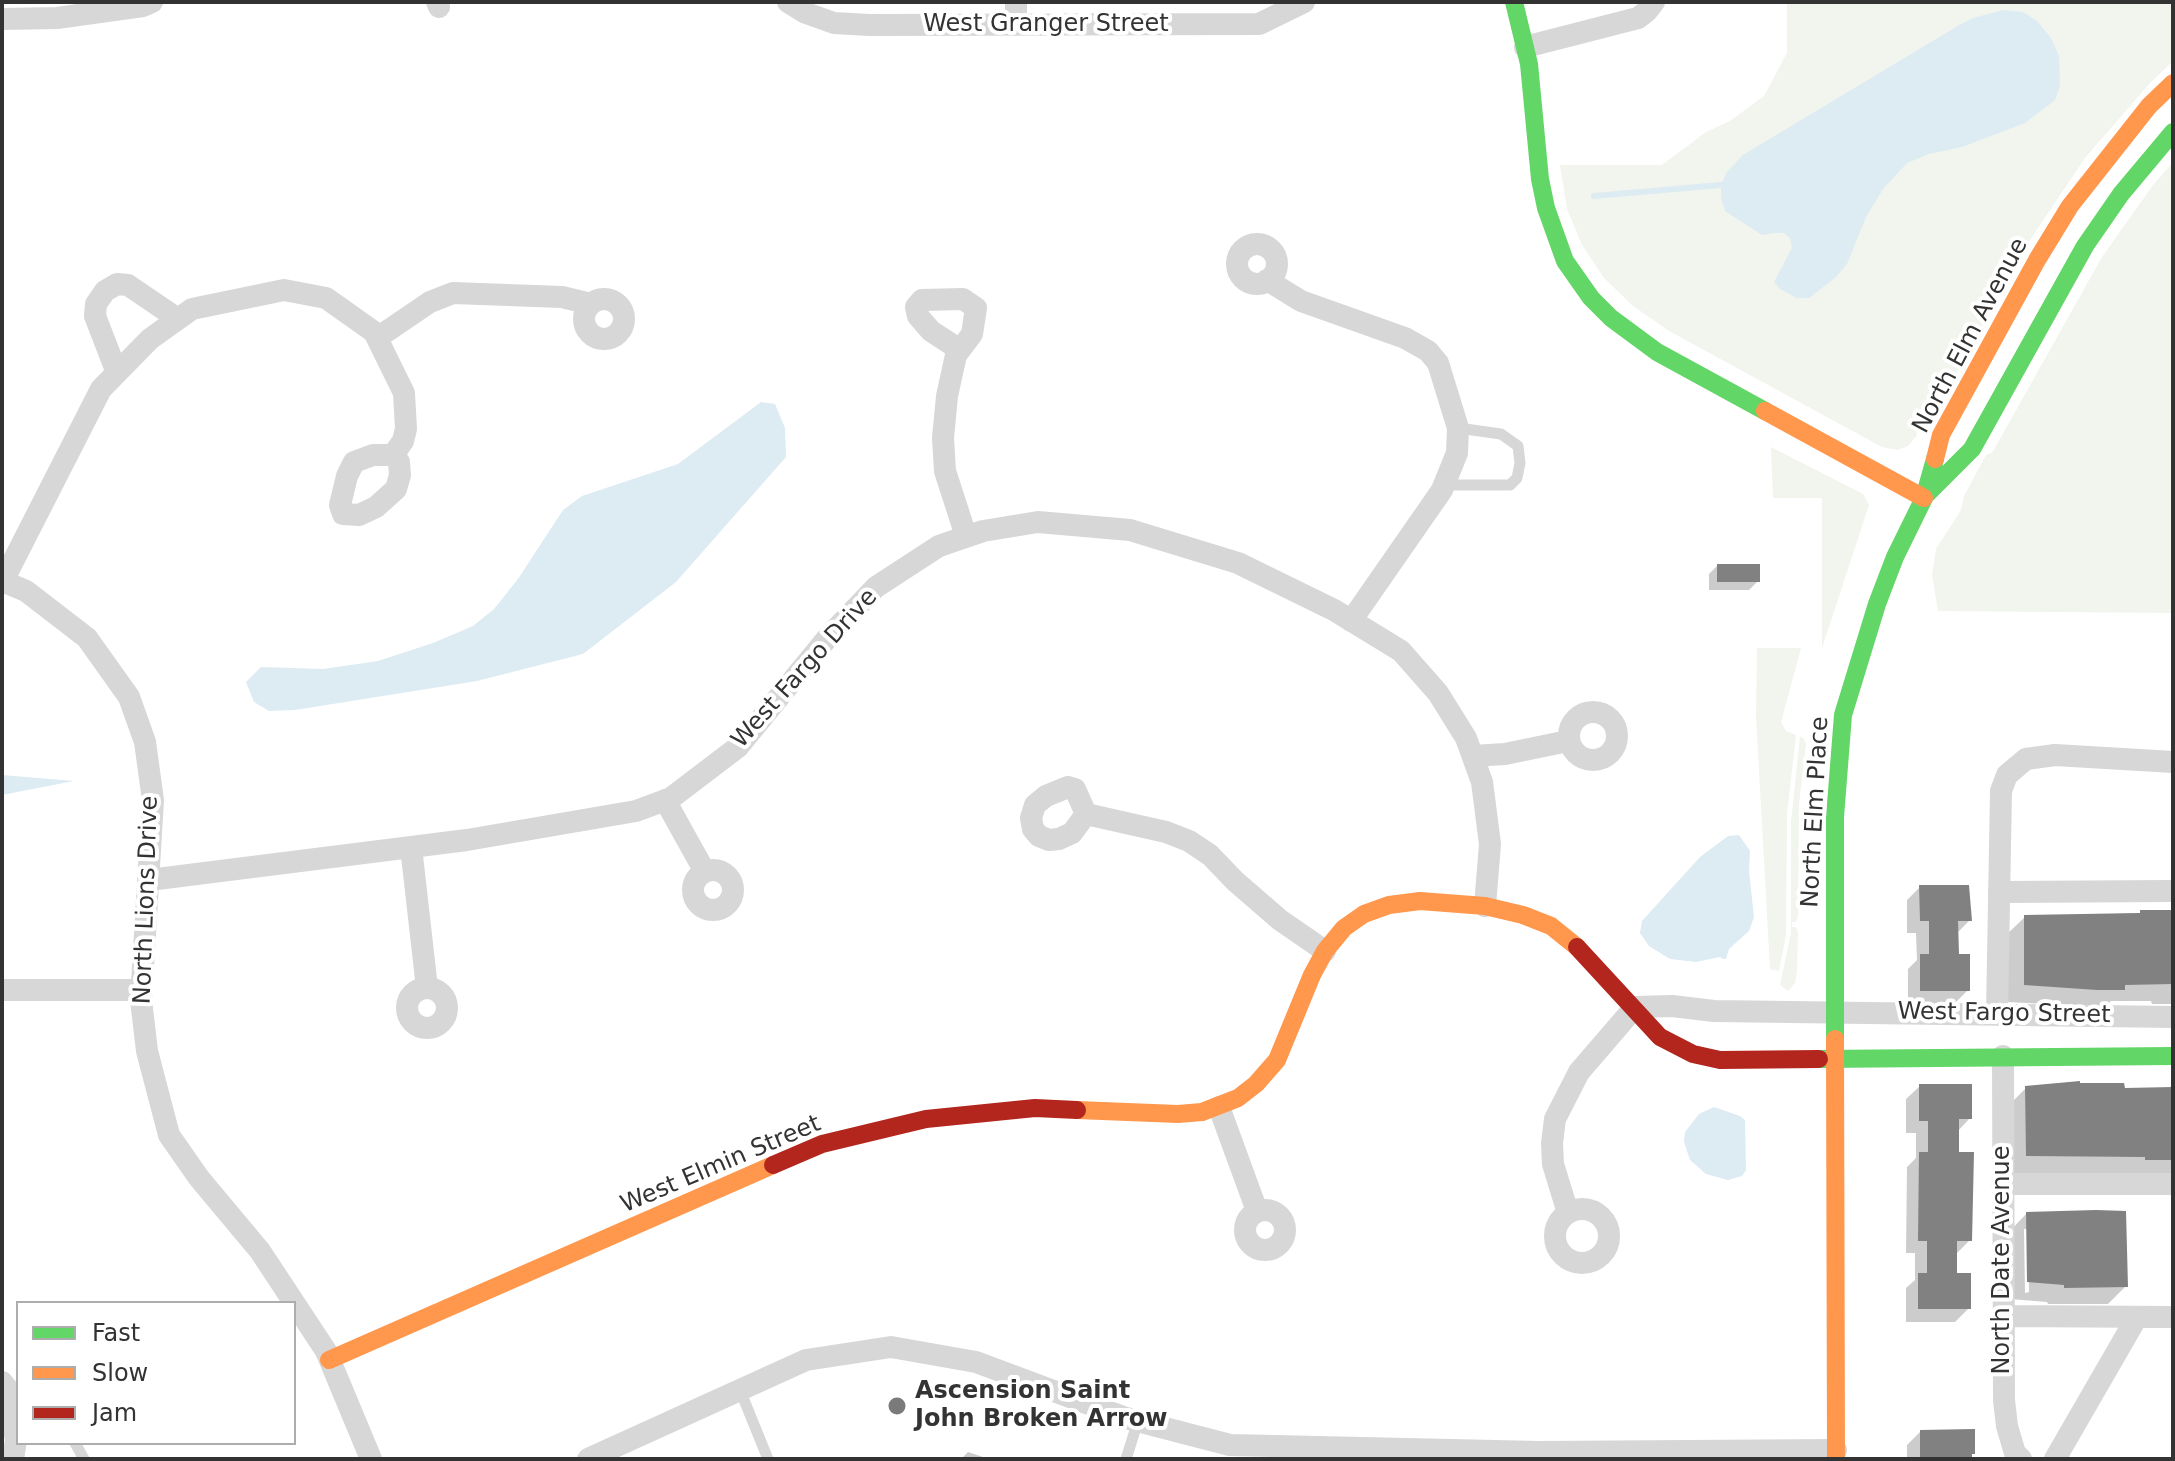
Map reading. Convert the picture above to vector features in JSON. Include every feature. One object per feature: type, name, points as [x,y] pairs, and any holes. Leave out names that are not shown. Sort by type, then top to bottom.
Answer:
[{"type":"street","name":"West Granger Street","points":[[788,2],[817,18],[846,25],[1259,24],[1304,2]]},
{"type":"street","points":[[1016,2],[1016,25]]},
{"type":"street","points":[[1514,2],[1525,47],[1546,208],[1565,261],[1591,298],[1611,318],[1657,352],[1924,498]]},
{"type":"street","points":[[1525,47],[1638,18],[1654,2]]},
{"type":"street","points":[[2,19],[57,18],[146,3]]},
{"type":"street","name":"North Elm Avenue","points":[[1924,498],[1941,435],[2037,260],[2070,206],[2099,168],[2149,106],[2173,83]]},
{"type":"street","name":"North Elm Avenue","points":[[1924,498],[1972,449],[2085,246],[2121,194],[2173,132]]},
{"type":"street","points":[[1267,280],[1301,301],[1405,338],[1428,351],[1438,363],[1458,428],[1457,453],[1444,485],[1351,621]]},
{"type":"street","points":[[117,373],[95,316],[96,304],[105,291],[117,284],[128,285],[178,319]]},
{"type":"street","points":[[2,581],[101,389],[150,339],[192,309],[284,290],[326,298],[374,332],[404,393],[406,429],[403,441],[393,455]]},
{"type":"street","points":[[377,338],[430,302],[453,293],[562,297],[591,304]]},
{"type":"street","points":[[960,350],[956,355],[947,396],[943,438],[945,471],[966,536]]},
{"type":"street","name":"North Elm Place","points":[[1836,1455],[1835,817],[1843,715],[1877,604],[1895,557],[1924,498]]},
{"type":"street","name":"West Fargo Drive","points":[[149,880],[411,847],[636,811],[665,800],[738,747],[829,636],[876,587],[939,546],[983,531],[1038,522],[1130,530],[1238,563],[1351,621],[1401,651],[1438,693],[1466,738],[1482,782],[1490,844],[1485,906]]},
{"type":"street","name":"North Lions Drive","points":[[2,581],[26,591],[87,638],[129,697],[145,742],[153,800],[141,990],[147,1051],[169,1135],[199,1178],[260,1251],[292,1301]]},
{"type":"street","points":[[1473,756],[1505,754],[1568,741]]},
{"type":"street","points":[[1997,1013],[2001,791],[2007,775],[2026,759],[2055,755],[2173,762]]},
{"type":"street","points":[[665,800],[705,872]]},
{"type":"street","points":[[1086,814],[1166,832],[1189,841],[1210,855],[1280,920],[1325,951]]},
{"type":"street","points":[[411,847],[427,988]]},
{"type":"street","points":[[1999,892],[2173,891]]},
{"type":"street","name":"West Elmin Street","points":[[329,1360],[822,1144],[926,1119],[1035,1108],[1178,1114],[1219,1107],[1256,1084],[1277,1060],[1312,975],[1325,951],[1344,928],[1364,914],[1389,905],[1420,901],[1485,906],[1523,915],[1551,926],[1580,949],[1635,1007]]},
{"type":"street","points":[[2,990],[141,990]]},
{"type":"street","name":"West Fargo Street","points":[[1635,1007],[1672,1006],[1714,1011],[2173,1017]]},
{"type":"street","points":[[1568,1213],[1553,1164],[1555,1119],[1579,1072],[1635,1007]]},
{"type":"street","name":"West Fargo Street","points":[[1635,1007],[1660,1037],[1693,1054],[1720,1060],[2173,1056]]},
{"type":"street","name":"North Date Avenue","points":[[2003,1056],[2004,1400],[2007,1426],[2015,1453],[2021,1459]]},
{"type":"street","points":[[1219,1107],[1257,1211]]},
{"type":"street","points":[[2002,1184],[2173,1184]]},
{"type":"street","name":"North Lions Drive","points":[[296,1308],[329,1360],[371,1459]]},
{"type":"street","points":[[2002,1316],[2173,1317]]},
{"type":"street","points":[[2055,1459],[2137,1317]]},
{"type":"street","points":[[602,1456],[806,1360],[891,1347],[976,1362],[1138,1421],[1230,1445],[1381,1454],[1836,1455]]},
{"type":"street","points":[[2,1382],[7,1388],[15,1440]]},
{"type":"lane","points":[[1444,485],[1510,485],[1517,478],[1520,463],[1518,446],[1501,434],[1458,428]]},
{"type":"lane","points":[[740,1390],[768,1459]]},
{"type":"lane","points":[[1126,1459],[1138,1421]]},
{"type":"shaded area","points":[[1787,2],[2173,2],[2173,61],[2085,158],[2032,237],[1932,418],[1922,430],[1916,430],[1917,435],[1908,446],[1898,450],[1882,447],[1669,331],[1633,306],[1604,278],[1582,245],[1567,209],[1560,165],[1662,165],[1706,132],[1730,121],[1764,96],[1787,53]]},
{"type":"shaded area","points":[[2003,10],[2023,12],[2037,21],[2051,38],[2059,56],[2060,85],[2055,100],[2025,123],[1962,147],[1929,154],[1907,163],[1883,189],[1866,217],[1847,264],[1836,277],[1809,298],[1797,298],[1780,289],[1774,282],[1792,248],[1790,238],[1784,233],[1762,235],[1725,211],[1721,185],[1727,172],[1743,155],[1961,24]]},
{"type":"shaded area","points":[[2173,162],[2173,613],[1938,611],[1932,575],[1936,549],[1961,510],[1964,496],[1986,455],[1992,453],[2102,257]]},
{"type":"shaded area","points":[[761,402],[775,404],[785,428],[786,457],[676,582],[583,654],[477,681],[295,710],[269,711],[254,702],[246,682],[261,667],[323,669],[378,661],[473,626],[494,609],[518,579],[563,510],[582,496],[678,464]]},
{"type":"shaded area","points":[[1771,447],[1863,494],[1869,505],[1822,648],[1822,498],[1773,498]]},
{"type":"shaded area","points":[[1757,648],[1801,648],[1781,722],[1786,731],[1796,735],[1787,814],[1786,935],[1779,971],[1770,969],[1756,716]]},
{"type":"shaded area","points":[[1800,736],[1806,744],[1799,804],[1798,916],[1796,922],[1792,922],[1792,927],[1796,927],[1798,932],[1797,972],[1795,983],[1788,991],[1780,985],[1791,933],[1791,823]]},
{"type":"shaded area","points":[[2,775],[74,781],[2,795]]},
{"type":"shaded area","points":[[1739,835],[1750,851],[1754,917],[1749,931],[1729,949],[1726,959],[1720,957],[1696,962],[1670,959],[1649,946],[1640,933],[1642,921],[1700,857],[1728,836]]},
{"type":"shaded area","points":[[1714,1107],[1745,1120],[1746,1170],[1742,1176],[1728,1180],[1706,1174],[1690,1160],[1684,1142],[1685,1132],[1699,1114]]},
{"type":"building","points":[[1717,564],[1760,564],[1760,582],[1717,582]]},
{"type":"building","points":[[1919,885],[1969,885],[1972,921],[1958,921],[1959,954],[1970,954],[1970,991],[1920,991],[1920,954],[1929,954],[1929,921],[1920,921]]},
{"type":"building","points":[[2140,910],[2173,910],[2173,984],[2125,985],[2125,990],[2024,985],[2024,915],[2140,913]]},
{"type":"building","points":[[2080,1081],[2124,1083],[2125,1088],[2173,1087],[2173,1160],[2026,1156],[2025,1086]]},
{"type":"building","points":[[1919,1084],[1972,1084],[1972,1119],[1959,1119],[1959,1152],[1974,1152],[1972,1241],[1957,1241],[1957,1273],[1971,1273],[1971,1309],[1918,1309],[1918,1273],[1927,1273],[1927,1241],[1918,1241],[1919,1152],[1928,1152],[1928,1121],[1919,1121]]},
{"type":"building","points":[[2126,1211],[2128,1287],[2064,1288],[2064,1285],[2027,1282],[2026,1212]]},
{"type":"building","points":[[1975,1429],[1975,1454],[1972,1454],[1972,1459],[1920,1459],[1920,1430]]},
{"type":"waterway","points":[[1594,196],[1721,185]]},
{"type":"traffic: fast","points":[[1514,2],[1529,64],[1540,179],[1546,208],[1565,261],[1591,298],[1611,318],[1657,352],[1765,411]]},
{"type":"traffic: fast","points":[[1925,496],[1972,449],[2085,246],[2121,194],[2173,132]]},
{"type":"traffic: fast","points":[[1835,1039],[1835,817],[1843,715],[1877,604],[1895,557],[1924,498],[1935,459]]},
{"type":"traffic: fast","points":[[1819,1059],[2173,1056]]},
{"type":"traffic: slow","points":[[1935,459],[1941,435],[2070,206],[2149,106],[2173,83]]},
{"type":"traffic: slow","points":[[1765,411],[1924,498]]},
{"type":"traffic: slow","points":[[1077,1110],[1178,1114],[1202,1112],[1238,1098],[1256,1084],[1277,1060],[1325,951],[1344,928],[1364,914],[1389,905],[1420,901],[1485,906],[1523,915],[1551,926],[1577,947]]},
{"type":"traffic: slow","points":[[1835,1039],[1836,1459]]},
{"type":"traffic: slow","points":[[329,1360],[773,1165]]},
{"type":"traffic: jam","points":[[1577,947],[1660,1037],[1693,1054],[1720,1060],[1819,1059]]},
{"type":"traffic: jam","points":[[773,1165],[822,1144],[926,1119],[1035,1108],[1077,1110]]},
{"type":"place","name":"Ascension Saint John Broken Arrow","points":[[897,1406]]}]
